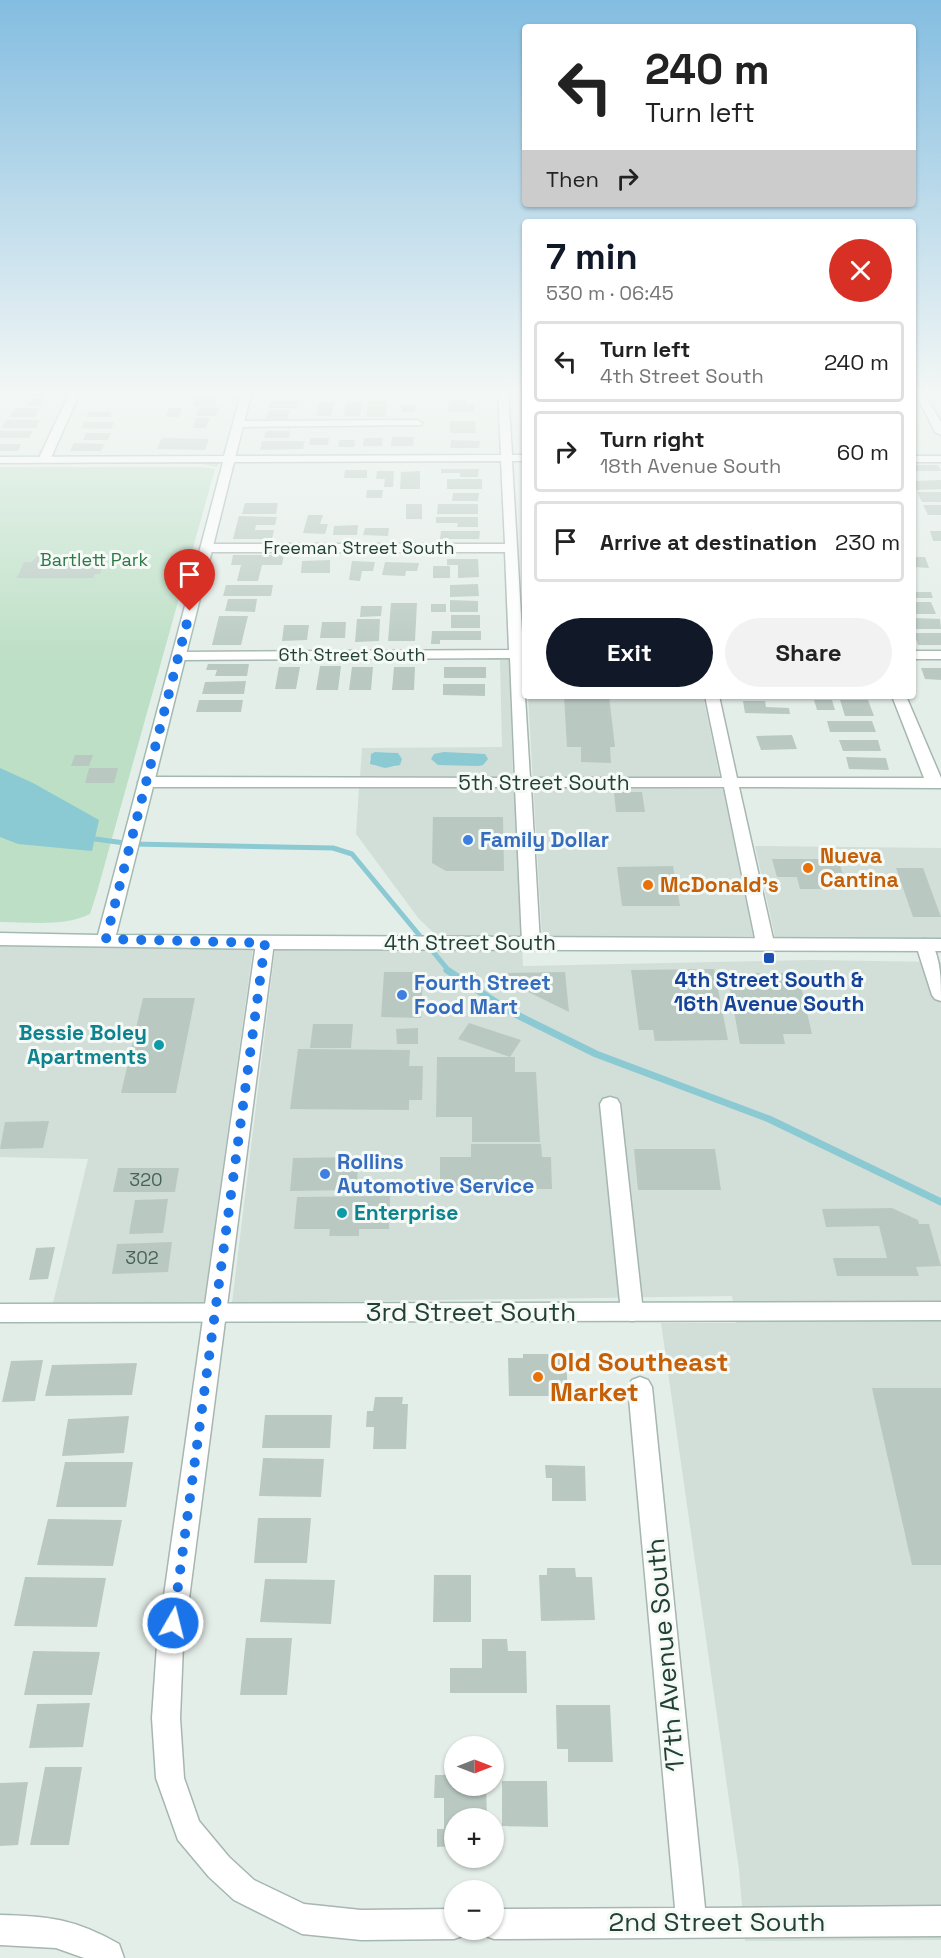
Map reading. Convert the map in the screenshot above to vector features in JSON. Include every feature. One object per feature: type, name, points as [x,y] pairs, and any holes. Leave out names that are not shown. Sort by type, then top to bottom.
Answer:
[{"type":"street","points":[[106,939],[224,481]]},
{"type":"street","points":[[507,481],[521,654],[523,783],[531,943]]},
{"type":"street","name":"Freeman Street South","points":[[206,548],[511,548]]},
{"type":"street","name":"6th Street South","points":[[178,656],[521,654]]},
{"type":"street","points":[[916,655],[941,655]]},
{"type":"street","points":[[713,699],[765,943]]},
{"type":"street","points":[[900,699],[937,783]]},
{"type":"street","name":"5th Street South","points":[[146,782],[937,783]]},
{"type":"street","name":"4th Street South","points":[[0,939],[265,943],[933,945]]},
{"type":"street","points":[[265,943],[170,1646],[166,1718],[170,1778],[188,1830],[219,1867],[244,1890],[302,1919],[361,1925],[444,1924]]},
{"type":"street","points":[[933,945],[941,995]]},
{"type":"street","points":[[610,1104],[632,1312]]},
{"type":"street","name":"3rd Street South","points":[[0,1313],[941,1311]]},
{"type":"street","name":"17th Avenue South","points":[[640,1387],[691,1922]]},
{"type":"street","name":"2nd Street South","points":[[504,1924],[941,1921]]},
{"type":"street","points":[[0,1930],[55,1931],[84,1940],[108,1956]]},
{"type":"shaded area","points":[[500,660],[509,660],[513,778],[360,777],[362,748],[502,747]],"holes":[[[375,752],[397,753],[402,759],[395,767],[375,766],[369,760]]]},
{"type":"shaded area","points":[[528,699],[704,699],[720,778],[655,779],[656,788],[723,789],[753,936],[542,937]]},
{"type":"shaded area","points":[[359,788],[514,788],[523,966],[811,960],[941,962],[941,1940],[745,1941],[739,1870],[661,1323],[736,1323],[732,1296],[232,1303],[275,950],[453,951],[419,919],[356,834]]},
{"type":"shaded area","points":[[755,846],[941,848],[941,939],[775,937]]},
{"type":"shaded area","points":[[0,946],[253,949],[204,1303],[53,1303],[88,1159],[0,1157]]},
{"type":"green space","name":"Bartlett Park","points":[[0,481],[212,481],[90,914],[58,922],[0,922]]},
{"type":"water","points":[[375,752],[398,753],[402,759],[400,765],[385,768],[370,764],[371,754]]},
{"type":"water","points":[[444,752],[485,754],[488,759],[483,765],[478,766],[438,765],[431,759],[434,754]]},
{"type":"water","points":[[0,768],[33,783],[99,820],[92,851],[18,844],[0,837]]},
{"type":"building","points":[[385,481],[393,481],[393,487],[384,487]]},
{"type":"building","points":[[400,481],[420,481],[420,489],[400,489]]},
{"type":"building","points":[[447,481],[482,481],[482,489],[447,489]]},
{"type":"building","points":[[916,481],[941,481],[941,489],[917,490]]},
{"type":"building","points":[[367,490],[383,490],[382,498],[366,498]]},
{"type":"building","points":[[917,492],[941,492],[941,502],[922,502]]},
{"type":"building","points":[[453,493],[479,493],[478,501],[452,501]]},
{"type":"building","points":[[245,503],[278,503],[276,514],[242,514]]},
{"type":"building","points":[[406,504],[422,504],[422,519],[406,519]]},
{"type":"building","points":[[438,504],[478,504],[478,514],[437,514]]},
{"type":"building","points":[[923,505],[941,505],[941,515],[928,515]]},
{"type":"building","points":[[308,515],[323,515],[320,524],[328,524],[325,534],[303,533]]},
{"type":"building","points":[[239,516],[277,517],[275,525],[256,525],[255,530],[274,530],[272,539],[233,539]]},
{"type":"building","points":[[436,517],[478,517],[478,527],[457,527],[458,523],[436,523]]},
{"type":"building","points":[[358,525],[357,535],[333,535],[334,526]]},
{"type":"building","points":[[365,528],[389,528],[388,536],[363,535]]},
{"type":"building","points":[[441,531],[480,531],[479,539],[440,539]]},
{"type":"building","points":[[930,531],[941,531],[941,541],[933,541]]},
{"type":"building","points":[[39,554],[93,556],[91,562],[103,565],[100,574],[95,574],[93,578],[17,578],[24,562],[32,562]]},
{"type":"building","points":[[233,555],[284,555],[282,565],[262,565],[258,581],[237,581],[241,565],[231,565]]},
{"type":"building","points":[[916,557],[925,557],[929,568],[916,567]]},
{"type":"building","points":[[447,559],[478,559],[479,577],[458,578],[458,565],[447,565]]},
{"type":"building","points":[[330,560],[330,573],[301,573],[302,561]]},
{"type":"building","points":[[352,561],[375,562],[373,571],[362,571],[360,581],[349,580]]},
{"type":"building","points":[[385,562],[419,563],[417,571],[406,571],[405,576],[382,575]]},
{"type":"building","points":[[433,566],[450,566],[450,578],[433,578]]},
{"type":"building","points":[[478,584],[479,596],[450,597],[450,585]]},
{"type":"building","points":[[226,585],[273,585],[271,596],[223,596]]},
{"type":"building","points":[[916,592],[931,592],[933,598],[916,598]]},
{"type":"building","points":[[228,599],[257,599],[255,612],[225,611]]},
{"type":"building","points":[[450,600],[478,601],[478,612],[450,612]]},
{"type":"building","points":[[916,602],[931,602],[936,614],[916,614]]},
{"type":"building","points":[[391,603],[417,603],[415,641],[388,641]]},
{"type":"building","points":[[431,604],[446,604],[446,612],[431,612]]},
{"type":"building","points":[[361,606],[382,606],[381,616],[360,617]]},
{"type":"building","points":[[451,615],[480,615],[480,628],[451,628]]},
{"type":"building","points":[[219,616],[248,616],[241,645],[212,645]]},
{"type":"building","points":[[916,618],[940,619],[941,629],[916,629]]},
{"type":"building","points":[[357,619],[380,619],[379,641],[355,642]]},
{"type":"building","points":[[322,622],[346,622],[345,638],[320,638]]},
{"type":"building","points":[[284,625],[309,625],[307,640],[282,641]]},
{"type":"building","points":[[432,631],[481,631],[481,640],[440,640],[440,644],[431,644]]},
{"type":"building","points":[[916,633],[941,633],[941,645],[918,645]]},
{"type":"building","points":[[208,664],[249,664],[247,676],[215,676],[217,670],[206,670]]},
{"type":"building","points":[[320,666],[341,666],[338,690],[316,690]]},
{"type":"building","points":[[279,667],[300,667],[296,689],[275,689]]},
{"type":"building","points":[[352,667],[373,667],[371,690],[349,690]]},
{"type":"building","points":[[394,667],[415,667],[414,690],[392,690]]},
{"type":"building","points":[[444,667],[486,667],[486,678],[444,678]]},
{"type":"building","points":[[921,668],[941,668],[941,680],[925,679]]},
{"type":"building","points":[[246,681],[244,694],[202,694],[205,682]]},
{"type":"building","points":[[443,684],[485,684],[485,696],[443,695]]},
{"type":"building","points":[[564,699],[609,699],[615,747],[610,747],[611,763],[581,762],[581,747],[567,747]]},
{"type":"building","points":[[199,700],[243,700],[241,712],[196,712]]},
{"type":"building","points":[[814,700],[832,700],[835,710],[817,710]]},
{"type":"building","points":[[840,700],[868,700],[874,716],[845,716]]},
{"type":"building","points":[[743,701],[765,701],[766,707],[789,708],[790,714],[745,713]]},
{"type":"building","points":[[827,721],[872,721],[876,732],[830,732]]},
{"type":"building","points":[[792,735],[797,749],[761,750],[756,736]]},
{"type":"building","points":[[839,740],[878,740],[881,751],[843,751]]},
{"type":"building","points":[[75,755],[93,755],[89,766],[71,766]]},
{"type":"building","points":[[846,757],[886,758],[889,770],[849,769]]},
{"type":"building","points":[[89,768],[118,768],[114,783],[85,783]]},
{"type":"building","points":[[614,792],[642,792],[645,812],[616,812]]},
{"type":"building","name":"Family Dollar","points":[[433,817],[503,817],[504,871],[446,871],[432,863]]},
{"type":"building","name":"Nueva Cantina","points":[[772,859],[838,859],[844,878],[821,878],[824,889],[800,889],[797,877],[777,877]]},
{"type":"building","name":"McDonald's","points":[[673,866],[680,906],[622,906],[617,867]]},
{"type":"building","points":[[896,868],[923,868],[941,917],[913,917]]},
{"type":"building","points":[[714,969],[728,1040],[655,1041],[653,1030],[639,1030],[631,970]]},
{"type":"building","name":"Fourth Street Food Mart","points":[[384,972],[423,972],[421,1018],[381,1017]]},
{"type":"building","points":[[565,972],[569,1012],[506,981],[506,973]]},
{"type":"building","points":[[727,973],[798,973],[812,1034],[783,1034],[785,1044],[740,1044]]},
{"type":"building","name":"Bessie Boley Apartments","points":[[143,998],[195,998],[176,1093],[121,1093]]},
{"type":"building","points":[[469,1023],[521,1040],[510,1057],[458,1039]]},
{"type":"building","points":[[313,1024],[353,1024],[351,1048],[310,1048]]},
{"type":"building","points":[[418,1028],[418,1044],[397,1044],[396,1029]]},
{"type":"building","points":[[298,1049],[410,1050],[409,1066],[423,1066],[422,1100],[409,1100],[409,1110],[290,1109]]},
{"type":"building","points":[[437,1057],[515,1057],[515,1072],[536,1072],[540,1142],[472,1142],[472,1117],[436,1117]]},
{"type":"building","points":[[49,1121],[43,1148],[0,1149],[5,1122]]},
{"type":"building","points":[[471,1144],[541,1144],[542,1157],[551,1157],[552,1189],[440,1189],[440,1157],[471,1157]]},
{"type":"building","points":[[634,1149],[715,1149],[721,1190],[638,1190]]},
{"type":"building","name":"Rollins Automotive Service","points":[[358,1157],[357,1190],[290,1191],[293,1158]]},
{"type":"building","points":[[118,1168],[179,1168],[175,1192],[113,1192]]},
{"type":"building","name":"Enterprise","points":[[390,1196],[389,1229],[359,1229],[359,1236],[329,1236],[330,1229],[294,1229],[297,1197]]},
{"type":"building","points":[[168,1199],[163,1233],[129,1234],[135,1200]]},
{"type":"building","points":[[892,1208],[918,1220],[919,1224],[929,1224],[941,1266],[916,1267],[919,1276],[837,1276],[833,1258],[887,1258],[879,1226],[826,1227],[822,1209]]},
{"type":"building","points":[[172,1242],[168,1272],[112,1274],[117,1244]]},
{"type":"building","points":[[55,1247],[48,1279],[29,1280],[36,1248]]},
{"type":"building","name":"Old Southeast Market","points":[[523,1354],[548,1354],[549,1358],[566,1358],[568,1396],[509,1396],[508,1358],[523,1358]]},
{"type":"building","points":[[43,1360],[35,1401],[2,1402],[11,1361]]},
{"type":"building","points":[[137,1363],[132,1395],[45,1396],[52,1365]]},
{"type":"building","points":[[872,1388],[941,1388],[941,1565],[912,1565]]},
{"type":"building","points":[[375,1397],[403,1397],[402,1404],[408,1404],[406,1449],[373,1449],[374,1427],[366,1427],[367,1411],[373,1411]]},
{"type":"building","points":[[265,1415],[332,1415],[330,1448],[262,1448]]},
{"type":"building","points":[[129,1416],[124,1453],[62,1456],[68,1419]]},
{"type":"building","points":[[263,1458],[324,1459],[321,1497],[259,1496]]},
{"type":"building","points":[[65,1462],[133,1462],[126,1507],[56,1507]]},
{"type":"building","points":[[545,1465],[585,1466],[586,1501],[552,1501],[552,1478],[546,1478]]},
{"type":"building","points":[[258,1518],[311,1518],[307,1563],[254,1563]]},
{"type":"building","points":[[48,1519],[122,1520],[113,1566],[37,1565]]},
{"type":"building","points":[[547,1568],[575,1568],[576,1577],[592,1577],[595,1620],[541,1621],[539,1575],[547,1575]]},
{"type":"building","points":[[434,1575],[471,1575],[471,1622],[433,1622]]},
{"type":"building","points":[[25,1577],[106,1578],[97,1627],[14,1626]]},
{"type":"building","points":[[265,1579],[335,1580],[331,1624],[260,1622]]},
{"type":"building","points":[[246,1638],[292,1638],[287,1695],[240,1695]]},
{"type":"building","points":[[482,1639],[507,1639],[508,1651],[526,1651],[527,1693],[450,1693],[450,1668],[482,1668]]},
{"type":"building","points":[[33,1651],[100,1652],[92,1695],[24,1695]]},
{"type":"building","points":[[90,1703],[83,1747],[29,1748],[37,1704]]},
{"type":"building","points":[[556,1705],[610,1705],[613,1762],[568,1762],[568,1749],[557,1749]]},
{"type":"building","points":[[45,1767],[82,1767],[69,1845],[30,1845]]},
{"type":"building","points":[[435,1775],[444,1775],[444,1796],[486,1796],[487,1808],[444,1808],[444,1798],[434,1798]]},
{"type":"building","points":[[504,1781],[547,1781],[548,1827],[504,1826],[504,1808],[502,1808]]},
{"type":"building","points":[[28,1782],[18,1845],[0,1846],[0,1783]]},
{"type":"building","points":[[437,1829],[444,1829],[444,1847],[437,1847]]},
{"type":"waterway","points":[[88,838],[132,844],[333,848],[352,854],[449,971]]},
{"type":"waterway","points":[[447,970],[511,1012],[596,1054],[769,1119],[941,1202]]},
{"type":"place","name":"Family Dollar","points":[[468,840]]},
{"type":"place","name":"Nueva Cantina","points":[[808,868]]},
{"type":"place","name":"McDonald's","points":[[648,885]]},
{"type":"place","name":"4th Street South & 16th Avenue South","points":[[769,958]]},
{"type":"place","name":"Fourth Street Food Mart","points":[[402,995]]},
{"type":"place","name":"Bessie Boley Apartments","points":[[159,1045]]},
{"type":"place","name":"Rollins Automotive Service","points":[[325,1174]]},
{"type":"place","name":"Enterprise","points":[[342,1213]]},
{"type":"place","name":"Old Southeast Market","points":[[538,1377]]},
{"type":"route","points":[[173,1623],[265,943],[106,939],[190,611]]}]
